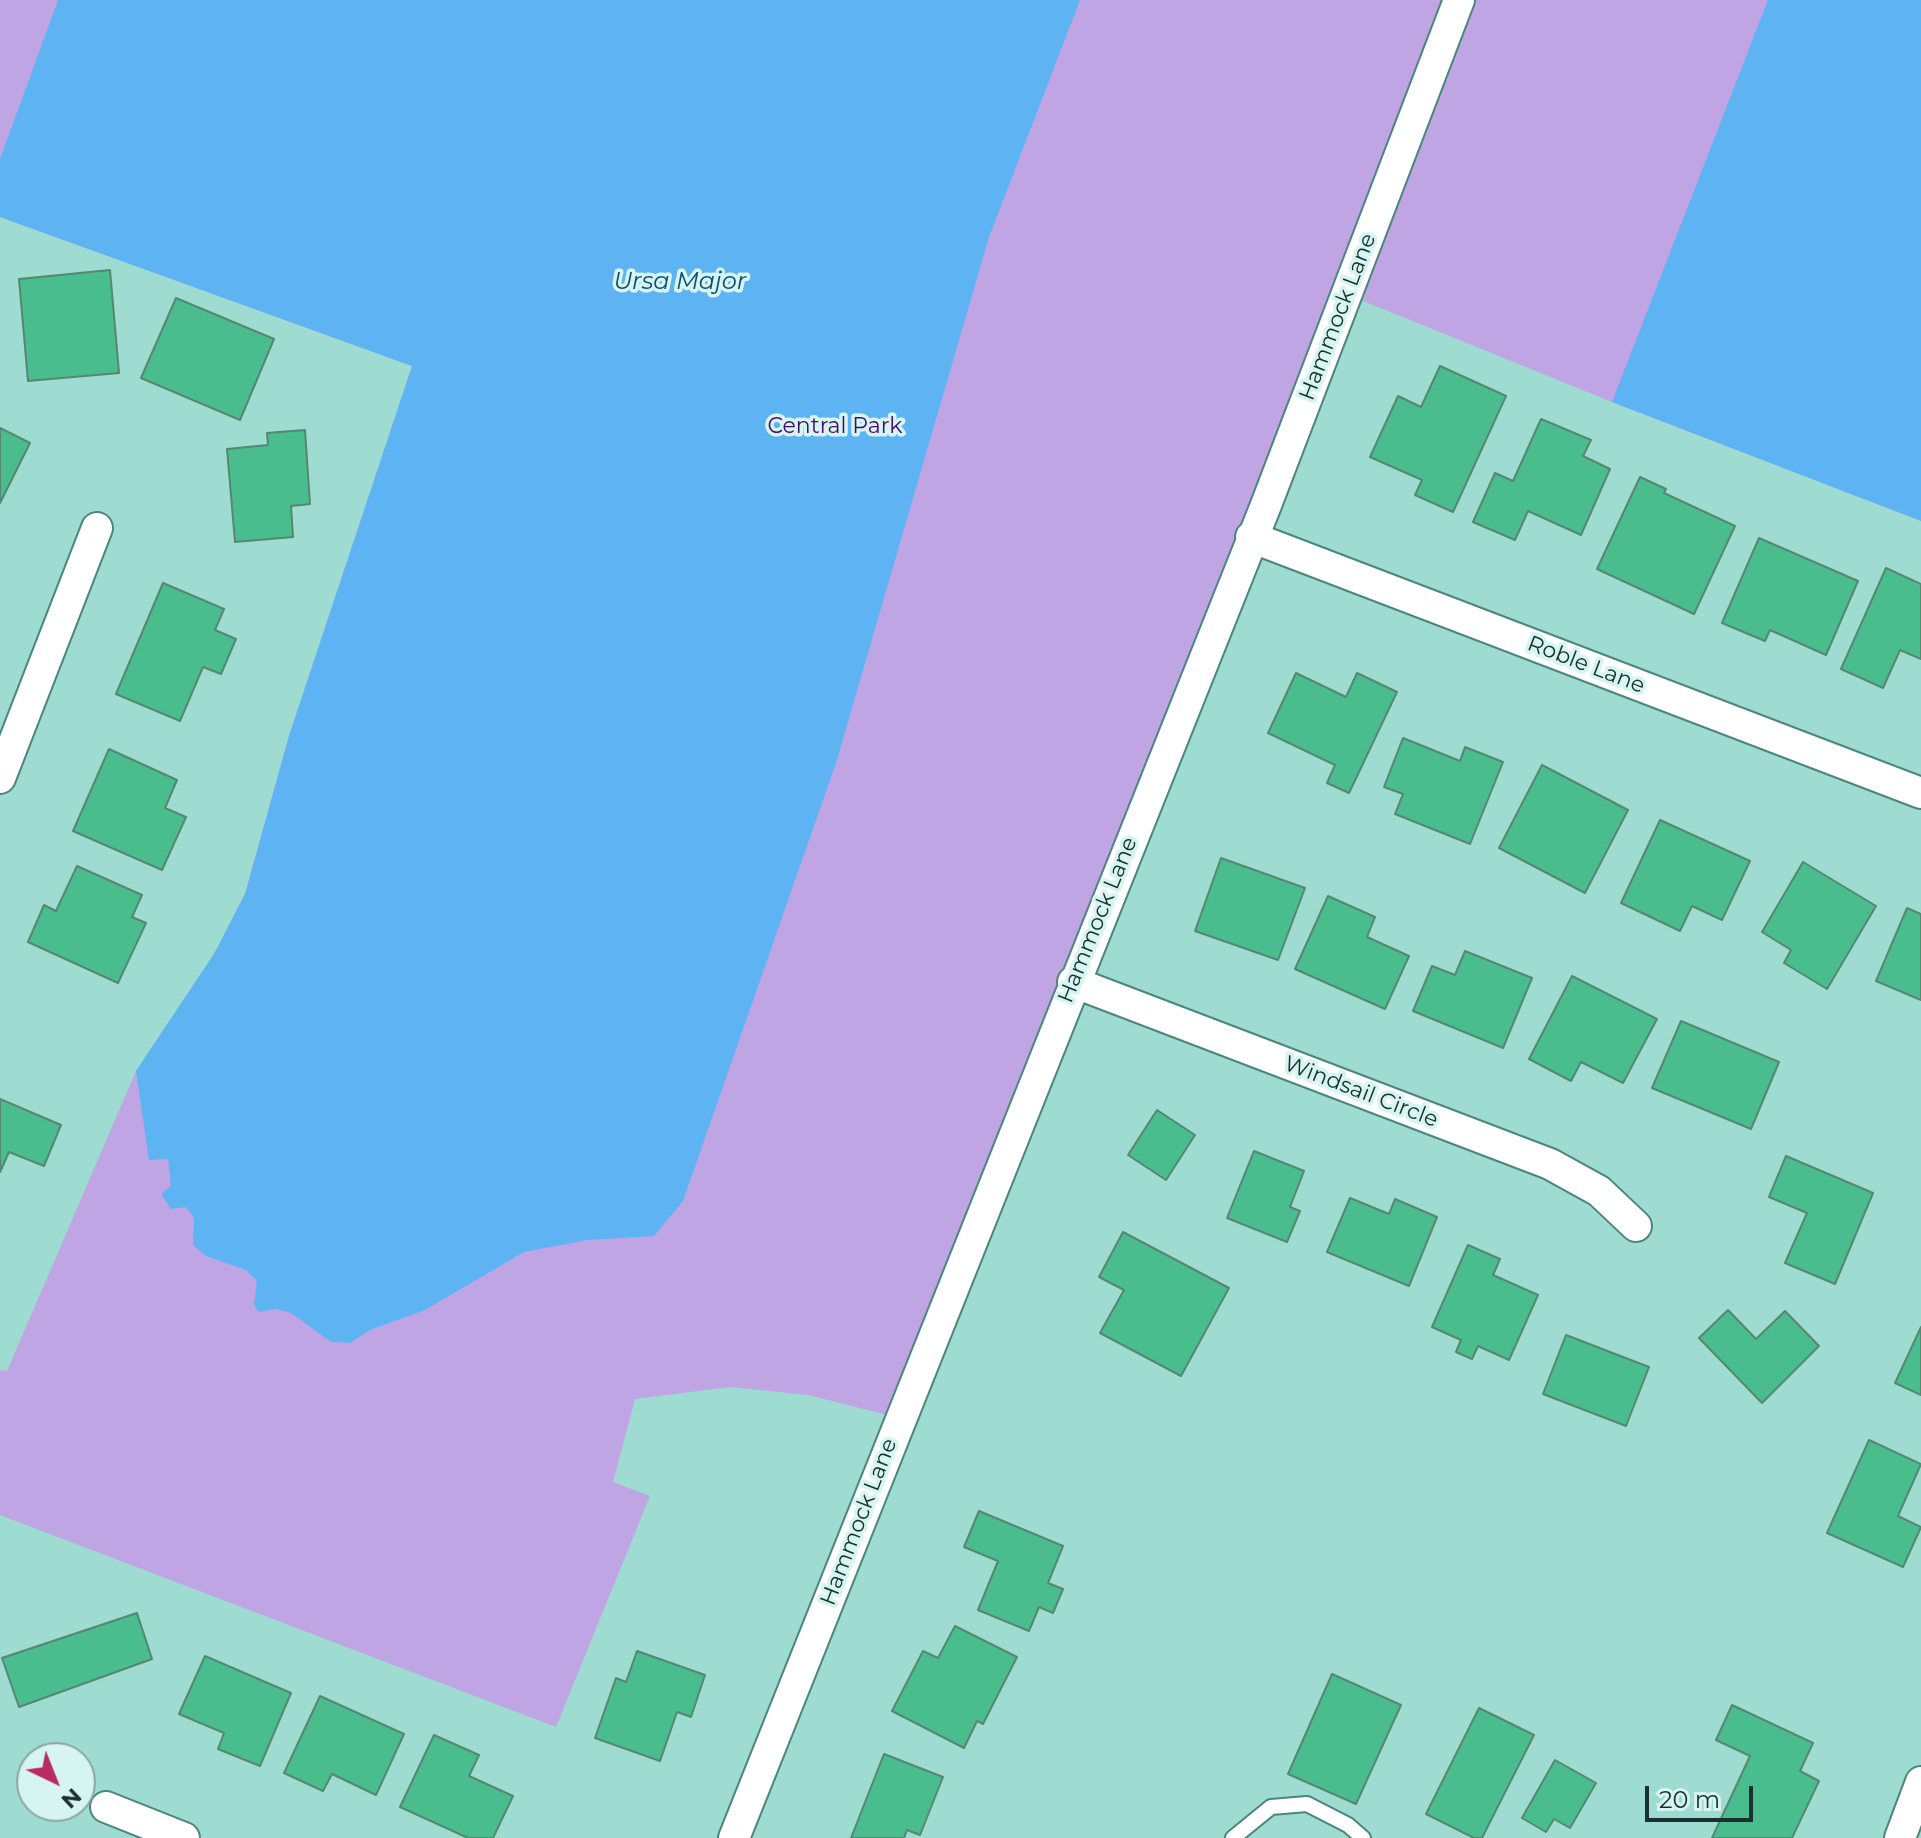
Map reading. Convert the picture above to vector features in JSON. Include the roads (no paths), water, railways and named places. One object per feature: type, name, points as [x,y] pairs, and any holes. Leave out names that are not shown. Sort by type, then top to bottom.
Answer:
[{"type":"street","name":"Hammock Lane","points":[[734,1838],[1251,537],[1459,0]]},
{"type":"street","points":[[0,778],[97,528]]},
{"type":"street","name":"Roble Lane","points":[[1251,537],[1921,793]]},
{"type":"street","name":"Windsail Circle","points":[[1073,982],[1550,1164],[1599,1191],[1636,1226]]},
{"type":"street","points":[[1900,1838],[1921,1782]]},
{"type":"street","points":[[106,1807],[184,1838]]},
{"type":"lane","points":[[1233,1838],[1271,1807],[1307,1804],[1348,1825],[1363,1838]]},
{"type":"water","name":"Ursa Major","points":[[58,0],[1080,0],[989,237],[836,763],[683,1201],[654,1236],[588,1240],[524,1252],[425,1310],[370,1330],[350,1343],[331,1342],[291,1313],[276,1309],[258,1312],[254,1304],[257,1281],[246,1270],[206,1256],[193,1245],[194,1218],[186,1207],[171,1209],[161,1194],[171,1186],[168,1159],[149,1160],[136,1071],[214,954],[245,894],[289,736],[412,366],[0,217],[0,159]]},
{"type":"water","points":[[1768,0],[1921,0],[1921,521],[1612,402]]},
{"type":"park label","name":"Central Park","points":[[835,427]]}]
